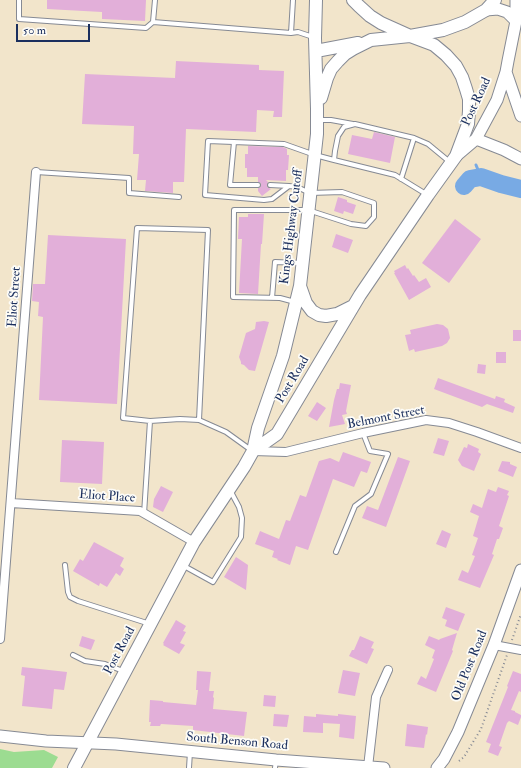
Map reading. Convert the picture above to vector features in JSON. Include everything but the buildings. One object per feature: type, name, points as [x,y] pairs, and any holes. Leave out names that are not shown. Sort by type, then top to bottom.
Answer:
[{"type":"main road","name":"Kings Highway Cutoff","points":[[253,451],[258,428],[283,356],[300,286],[317,134],[315,38],[316,0]]},
{"type":"main road","points":[[353,0],[370,16],[381,23],[434,45],[456,66],[462,77],[469,99],[469,111],[468,124],[453,159]]},
{"type":"main road","points":[[316,51],[371,40],[410,36],[443,30],[465,22],[486,10],[495,0]]},
{"type":"main road","points":[[317,115],[327,78],[331,69],[345,54],[371,40]]},
{"type":"main road","name":"Post Road","points":[[74,768],[194,542],[253,451],[277,434],[354,306],[453,159]]},
{"type":"main road","points":[[300,286],[306,303],[312,311],[319,315],[326,316],[337,314],[354,306]]},
{"type":"street","name":"Post Road","points":[[453,159],[476,138],[497,100],[506,72],[516,22],[516,0]]},
{"type":"street","points":[[486,10],[498,9],[507,12],[516,22]]},
{"type":"street","points":[[506,72],[521,116]]},
{"type":"street","points":[[476,138],[521,159]]},
{"type":"street","name":"Eliot Street","points":[[0,639],[36,172]]},
{"type":"street","name":"Belmont Street","points":[[253,451],[286,452],[363,433],[426,420],[449,423],[521,448]]},
{"type":"street","name":"Eliot Place","points":[[11,503],[140,511],[194,542]]},
{"type":"street","name":"Old Post Road","points":[[437,768],[444,759],[458,732],[494,645],[521,570]]},
{"type":"street","points":[[494,645],[521,650]]},
{"type":"street","points":[[368,767],[376,697],[388,670]]},
{"type":"street","name":"South Benson Road","points":[[0,736],[46,741],[116,744],[190,752],[276,764],[384,768]]},
{"type":"lane","points":[[19,0],[19,19],[146,28],[154,22],[291,33],[298,32],[315,38]]},
{"type":"lane","points":[[154,22],[155,0]]},
{"type":"lane","points":[[291,33],[293,0]]},
{"type":"lane","points":[[317,115],[331,120],[414,138],[428,144],[453,159]]},
{"type":"lane","points":[[334,160],[338,136],[344,127],[355,124]]},
{"type":"lane","points":[[401,178],[414,138]]},
{"type":"lane","points":[[289,186],[272,198],[264,200],[205,195],[208,141],[284,144],[315,155],[395,175],[428,195]]},
{"type":"lane","points":[[234,142],[230,185],[258,185]]},
{"type":"lane","points":[[36,172],[129,178],[128,193],[179,198]]},
{"type":"lane","points":[[270,185],[297,187],[310,193],[342,192],[374,203],[374,217],[366,226],[351,224],[308,210],[234,210],[233,297],[280,298],[296,302]]},
{"type":"lane","points":[[199,420],[208,230],[137,228],[123,418],[150,421],[180,419],[199,420],[226,432],[253,451]]},
{"type":"lane","points":[[272,298],[275,262],[303,263]]},
{"type":"lane","points":[[144,514],[150,421]]},
{"type":"lane","points":[[336,552],[355,506],[371,494],[388,454],[370,451],[363,433]]},
{"type":"lane","points":[[182,565],[213,582],[241,537],[242,518],[239,506],[229,489]]},
{"type":"lane","points":[[65,565],[68,592],[70,597],[78,601],[150,624]]},
{"type":"lane","points":[[73,655],[85,661],[105,664],[125,672]]},
{"type":"lane","points":[[189,768],[190,752]]},
{"type":"path","points":[[512,641],[521,614]]},
{"type":"path","points":[[459,761],[464,757],[481,728],[507,654]]},
{"type":"green space","points":[[0,749],[14,752],[44,750],[58,757],[52,768],[0,768]]},
{"type":"waterway","points":[[476,165],[481,177]]},
{"type":"waterway","points":[[464,186],[470,179],[481,177],[521,189]]}]
